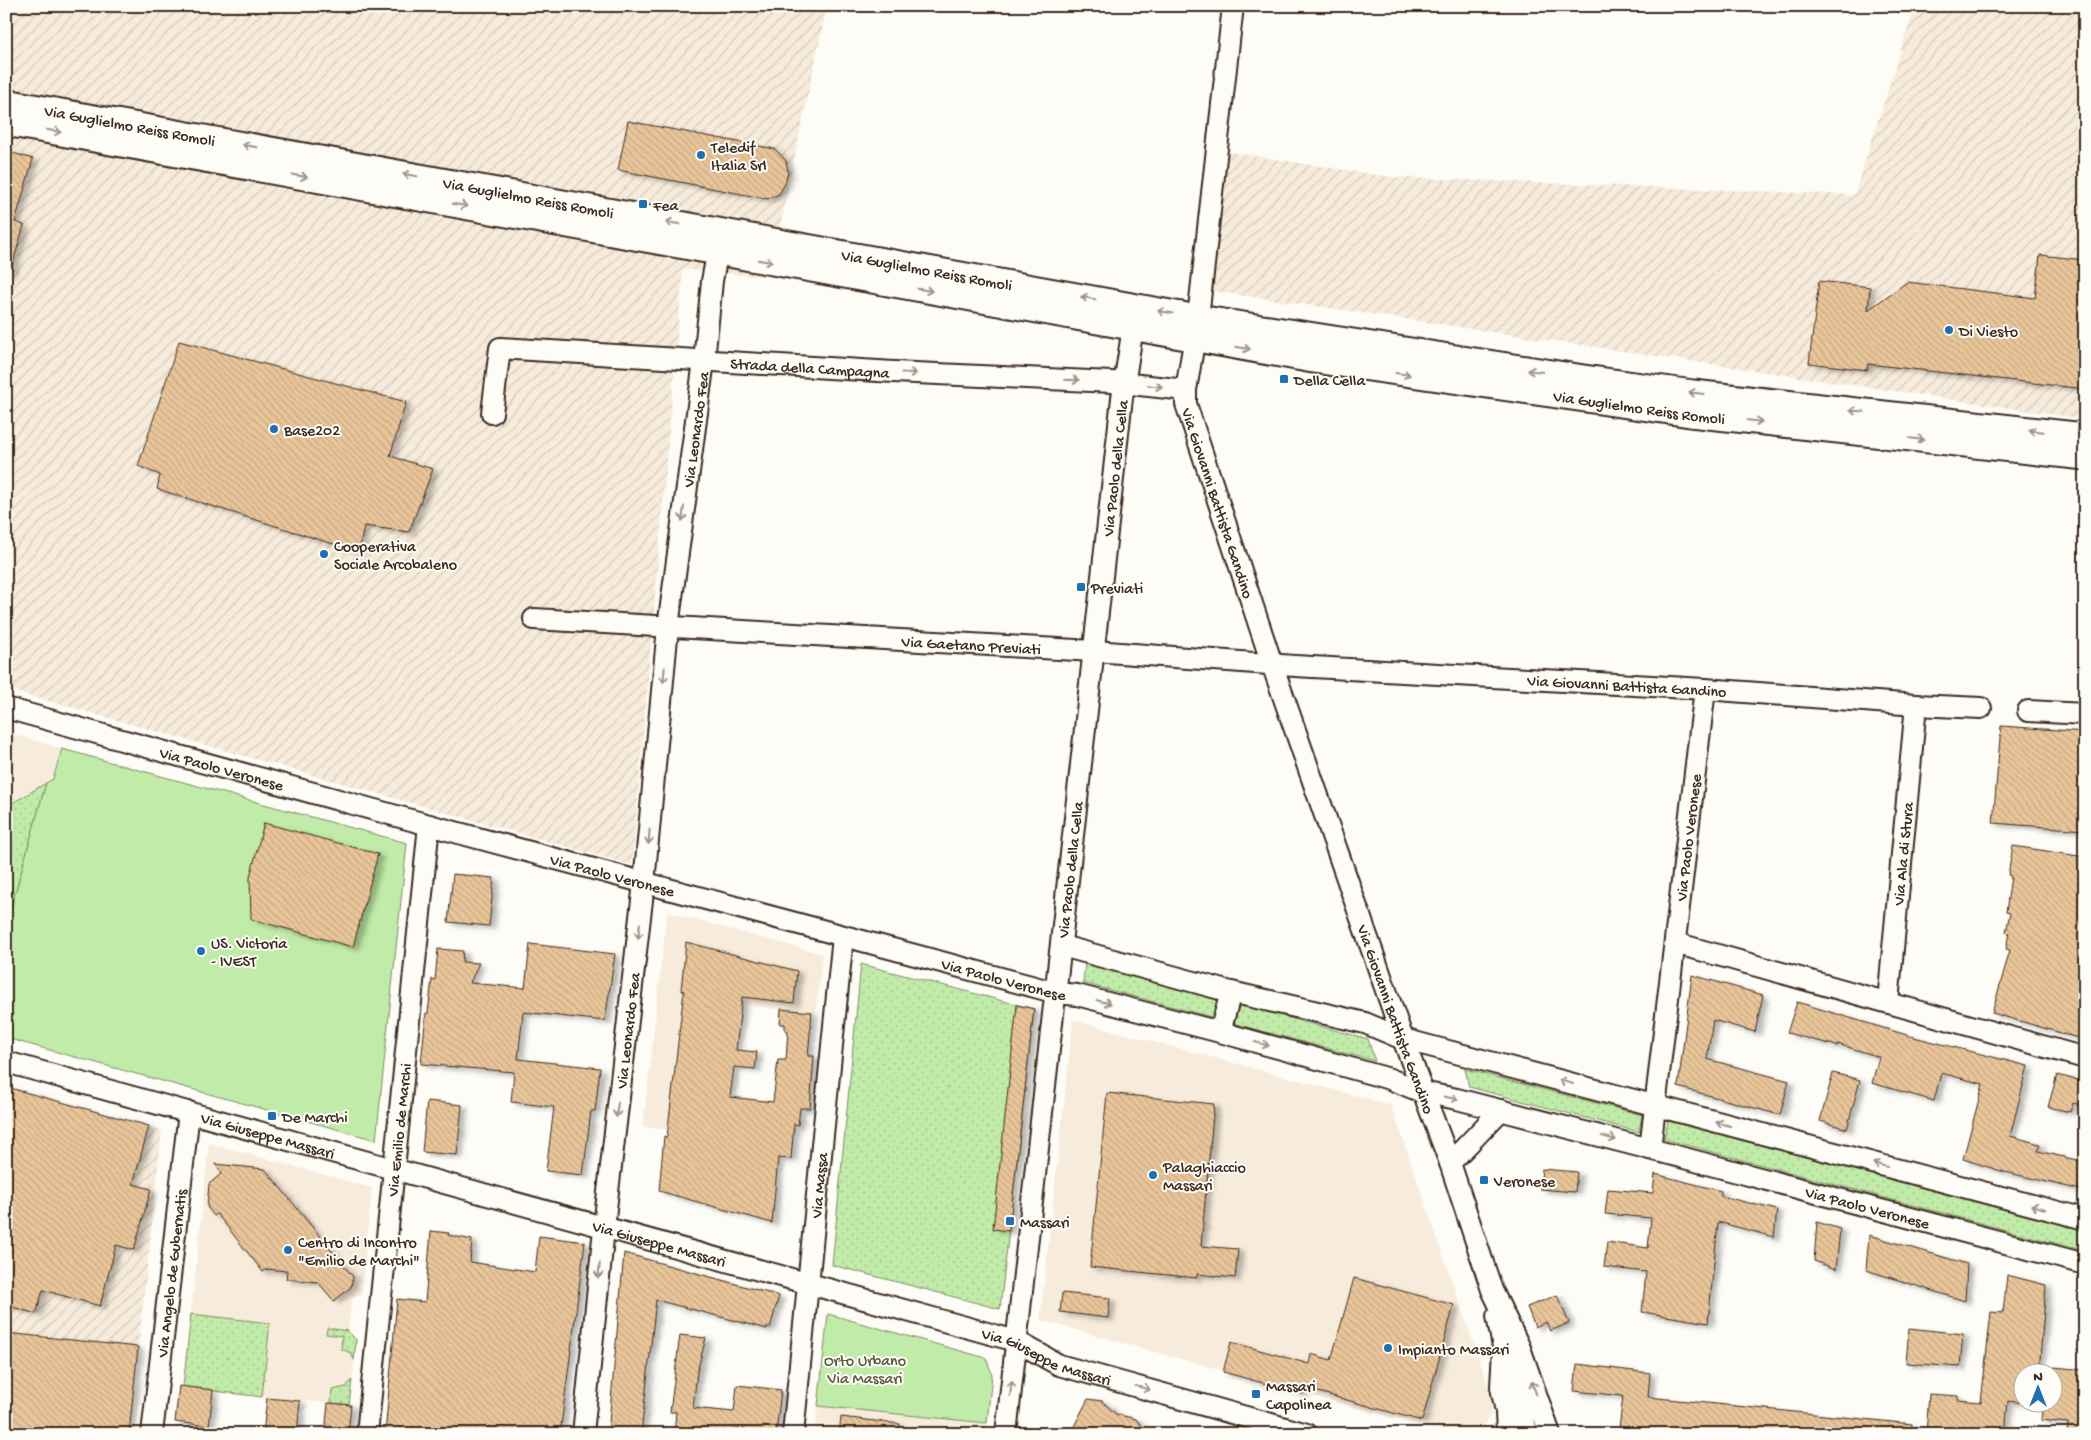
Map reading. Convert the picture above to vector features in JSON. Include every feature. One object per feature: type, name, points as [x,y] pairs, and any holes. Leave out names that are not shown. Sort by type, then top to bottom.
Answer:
[{"type":"main road","name":"Via Guglielmo Reiss Romoli","points":[[6,102],[719,242]]},
{"type":"main road","name":"Via Guglielmo Reiss Romoli","points":[[6,122],[719,242],[1134,317],[1378,370],[1690,414],[2085,458]]},
{"type":"main road","name":"Via Guglielmo Reiss Romoli","points":[[1196,329],[1391,350],[1692,393],[2085,436]]},
{"type":"street","points":[[1196,329],[1233,6]]},
{"type":"street","name":"Via Leonardo Fea","points":[[583,1434],[604,1228],[644,883],[668,627],[704,361],[712,280],[719,242]]},
{"type":"street","name":"Via Paolo della Cella","points":[[1006,1434],[1124,383],[1134,317]]},
{"type":"street","name":"Via Giovanni Battista Gandino","points":[[1196,329],[1186,390],[1186,404],[1272,664],[1403,1039],[1450,1163],[1492,1290],[1520,1348],[1550,1434]]},
{"type":"street","name":"Strada della Campagna","points":[[492,413],[500,348],[704,361],[1124,383],[1186,390]]},
{"type":"street","points":[[534,619],[668,627]]},
{"type":"street","name":"Via Gaetano Previati","points":[[668,627],[1094,651],[1272,664]]},
{"type":"street","name":"Via Giovanni Battista Gandino","points":[[1272,664],[1704,689],[1981,708]]},
{"type":"street","name":"Via Paolo Veronese","points":[[1650,1149],[1704,689]]},
{"type":"street","name":"Via Ala di Stura","points":[[1888,1002],[1916,705]]},
{"type":"street","name":"Via Paolo Veronese","points":[[6,708],[644,883],[1057,993],[1077,995],[1220,1032],[1390,1079],[1422,1092],[1502,1110],[2085,1264]]},
{"type":"street","points":[[2028,711],[2085,714]]},
{"type":"street","name":"Via Emilio de Marchi","points":[[367,1434],[429,825]]},
{"type":"street","name":"Via Massa","points":[[793,1434],[844,936]]},
{"type":"street","points":[[1675,943],[2085,1058]]},
{"type":"street","points":[[1062,946],[1231,992],[1365,1023],[1403,1039],[2085,1219]]},
{"type":"street","points":[[1220,1032],[1231,992]]},
{"type":"street","name":"Via Giuseppe Massari","points":[[6,1062],[1016,1341],[1059,1365],[1307,1434]]},
{"type":"street","points":[[1450,1163],[1502,1110]]},
{"type":"street","name":"Via Angelo de Gubernatis","points":[[152,1434],[189,1112]]},
{"type":"street","name":"Via Giovanni Battista Gandino","points":[[1492,1290],[1502,1347],[1501,1387],[1506,1412],[1507,1434]]},
{"type":"street","points":[[1502,1347],[1520,1398],[1527,1434]]},
{"type":"shaded area","points":[[6,6],[827,6],[769,277],[683,269],[632,865],[6,689]]},
{"type":"shaded area","points":[[1915,6],[2085,6],[2085,419],[1206,290],[1229,152],[1391,177],[1854,195]]},
{"type":"shaded area","points":[[6,732],[62,749],[53,779],[6,807]]},
{"type":"shaded area","points":[[667,912],[822,954],[816,1013],[741,1005],[725,1136],[643,1127]]},
{"type":"shaded area","points":[[1073,1020],[1391,1105],[1492,1396],[1492,1414],[1482,1429],[1475,1434],[1451,1434],[1040,1320]]},
{"type":"shaded area","points":[[6,1087],[162,1130],[129,1434],[6,1434]]},
{"type":"shaded area","points":[[209,1143],[372,1188],[361,1295],[357,1295],[352,1299],[348,1331],[357,1340],[349,1405],[213,1392],[183,1387]]},
{"type":"shaded area","points":[[818,1406],[987,1423],[985,1434],[815,1434]]},
{"type":"green space","name":"US. Victoria - IVEST","points":[[62,749],[407,843],[376,1140],[6,1038],[6,926],[46,783],[53,779]]},
{"type":"green space","points":[[46,783],[6,926],[6,807]]},
{"type":"green space","points":[[1085,963],[1220,999],[1215,1018],[1083,983]]},
{"type":"green space","points":[[861,964],[1034,1009],[1000,1309],[832,1265]]},
{"type":"green space","points":[[1237,1004],[1368,1039],[1375,1061],[1231,1023]]},
{"type":"green space","points":[[1465,1069],[1642,1115],[1639,1132],[1469,1087]]},
{"type":"green space","points":[[1668,1121],[2085,1231],[2085,1251],[1664,1139]]},
{"type":"green space","points":[[191,1314],[270,1323],[262,1397],[183,1387]]},
{"type":"green space","name":"Orto Urbano Via Massari","points":[[828,1314],[986,1358],[992,1374],[987,1423],[818,1406]]},
{"type":"green space","points":[[327,1328],[348,1331],[356,1340],[354,1360],[351,1353],[341,1349],[342,1336],[326,1334]]},
{"type":"green space","points":[[352,1380],[349,1405],[331,1403],[332,1390],[346,1387]]},
{"type":"building","name":"Teledif Italia Srl","points":[[628,121],[775,149],[786,161],[788,172],[785,184],[779,194],[767,199],[618,170]]},
{"type":"building","points":[[6,151],[33,159],[15,222],[24,225],[10,273],[6,272]]},
{"type":"building","name":"Di Viesto","points":[[2040,255],[2085,260],[2085,389],[1868,364],[1867,370],[1809,363],[1819,281],[1870,287],[1868,310],[1907,282],[2035,298]]},
{"type":"building","name":"Base202","points":[[179,341],[406,402],[390,456],[433,469],[409,532],[364,526],[359,552],[157,489],[160,475],[138,466]]},
{"type":"building","points":[[2001,726],[2085,732],[2085,830],[1993,823]]},
{"type":"building","points":[[264,823],[378,854],[353,947],[251,919],[250,877]]},
{"type":"building","points":[[2013,846],[2085,857],[2085,1040],[1992,1013],[2010,950],[2006,949],[2009,933],[2006,932],[2010,913],[2006,912],[2011,876],[2008,875]]},
{"type":"building","points":[[453,874],[494,878],[489,926],[448,922]]},
{"type":"building","points":[[686,942],[797,971],[794,1003],[742,997],[736,1050],[757,1052],[755,1069],[734,1067],[730,1097],[773,1102],[778,1060],[786,1060],[788,1031],[785,1030],[785,1024],[780,1024],[781,1009],[812,1012],[808,1056],[814,1056],[810,1108],[800,1108],[798,1125],[794,1124],[791,1159],[778,1158],[772,1223],[659,1191],[664,1136],[667,1137],[684,991],[681,990]]},
{"type":"building","points":[[530,944],[615,954],[605,1021],[523,1012],[518,1059],[600,1068],[595,1111],[591,1111],[583,1175],[546,1171],[554,1107],[511,1102],[514,1072],[421,1064],[426,1013],[428,1013],[432,979],[435,980],[438,949],[463,951],[462,962],[479,963],[470,983],[525,988]]},
{"type":"building","points":[[1692,975],[1763,995],[1755,1032],[1713,1020],[1707,1059],[1789,1081],[1780,1115],[1678,1087]]},
{"type":"building","points":[[1797,1002],[1910,1036],[2028,1066],[2010,1136],[2040,1144],[2038,1151],[2085,1162],[2085,1191],[2001,1171],[1963,1159],[1983,1084],[1941,1073],[1934,1101],[1872,1083],[1879,1057],[1838,1044],[1837,1046],[1787,1033]]},
{"type":"building","points":[[1017,1005],[1034,1009],[1009,1231],[993,1229]]},
{"type":"building","points":[[1833,1073],[1860,1080],[1847,1129],[1820,1121]]},
{"type":"building","points":[[2057,1075],[2085,1082],[2085,1106],[2073,1103],[2070,1112],[2048,1107]]},
{"type":"building","points":[[6,1087],[149,1126],[133,1184],[151,1189],[134,1250],[116,1245],[100,1306],[43,1290],[36,1314],[6,1305]]},
{"type":"building","name":"Palaghiaccio Massari","points":[[1107,1093],[1214,1104],[1201,1246],[1238,1249],[1235,1278],[1197,1274],[1197,1278],[1090,1267]]},
{"type":"building","points":[[427,1101],[462,1105],[457,1155],[422,1152]]},
{"type":"building","name":"Centro di Incontro \"Emilio de Marchi\"","points":[[215,1164],[265,1169],[353,1277],[351,1287],[334,1301],[318,1282],[286,1279],[287,1271],[267,1269],[263,1272],[217,1214],[214,1216],[207,1207],[209,1184],[222,1173]]},
{"type":"building","points":[[1542,1169],[1577,1172],[1575,1192],[1540,1189]]},
{"type":"building","points":[[1655,1174],[1721,1191],[1721,1196],[1777,1210],[1774,1237],[1718,1222],[1708,1323],[1642,1312],[1646,1272],[1604,1267],[1607,1242],[1648,1248],[1651,1218],[1605,1214],[1608,1189],[1653,1193]]},
{"type":"building","points":[[1817,1222],[1840,1229],[1836,1269],[1814,1261]]},
{"type":"building","points":[[431,1231],[449,1233],[448,1235],[472,1240],[470,1262],[535,1272],[539,1236],[585,1242],[560,1434],[385,1434],[397,1299],[425,1302]]},
{"type":"building","points":[[1869,1235],[1967,1264],[1965,1301],[1866,1270]]},
{"type":"building","points":[[624,1253],[779,1296],[770,1328],[767,1327],[767,1329],[656,1300],[641,1434],[608,1434]]},
{"type":"building","points":[[2007,1275],[2046,1285],[2040,1362],[2014,1362],[2014,1402],[2008,1401],[2005,1434],[1926,1434],[1929,1394],[1958,1396],[1958,1400],[1981,1402],[1991,1312],[2003,1313]]},
{"type":"building","name":"Impianto Massari","points":[[1354,1278],[1454,1305],[1422,1421],[1304,1388],[1303,1394],[1223,1372],[1231,1342],[1309,1364],[1311,1354],[1331,1360]]},
{"type":"building","points":[[1062,1293],[1110,1298],[1108,1318],[1060,1312]]},
{"type":"building","points":[[1557,1295],[1569,1323],[1550,1331],[1546,1322],[1535,1327],[1527,1307]]},
{"type":"building","points":[[1909,1328],[1963,1334],[1960,1367],[1906,1363]]},
{"type":"building","points":[[6,1333],[138,1347],[129,1434],[6,1434]]},
{"type":"building","points":[[680,1335],[706,1338],[697,1372],[693,1408],[734,1412],[737,1385],[781,1390],[776,1434],[674,1434],[676,1412],[670,1412]]},
{"type":"building","points":[[1577,1364],[1650,1373],[1648,1397],[1912,1424],[1911,1434],[1663,1434],[1619,1429],[1623,1396],[1574,1391]]},
{"type":"building","points":[[2064,1368],[2085,1370],[2085,1434],[2067,1434],[2068,1423],[2041,1420],[2042,1412],[2064,1412]]},
{"type":"building","points":[[179,1386],[213,1390],[209,1426],[175,1422]]},
{"type":"building","points":[[267,1398],[300,1401],[297,1434],[263,1434]]},
{"type":"building","points":[[1088,1399],[1102,1401],[1116,1414],[1136,1419],[1149,1434],[1070,1434]]},
{"type":"building","points":[[328,1403],[351,1405],[348,1434],[325,1434]]},
{"type":"building","points":[[841,1417],[900,1424],[899,1434],[839,1434]]},
{"type":"place","name":"Teledif Italia Srl","points":[[701,155]]},
{"type":"place","name":"Fea","points":[[643,204]]},
{"type":"place","name":"Di Viesto","points":[[1949,330]]},
{"type":"place","name":"Della Cella","points":[[1284,379]]},
{"type":"place","name":"Base202","points":[[274,429]]},
{"type":"place","name":"Cooperativa Sociale Arcobaleno","points":[[324,554]]},
{"type":"place","name":"Previati","points":[[1081,587]]},
{"type":"place","name":"US. Victoria - IVEST","points":[[201,951]]},
{"type":"place","name":"De Marchi","points":[[272,1116]]},
{"type":"place","name":"Palaghiaccio Massari","points":[[1153,1175]]},
{"type":"place","name":"Veronese","points":[[1484,1180]]},
{"type":"place","name":"Massari","points":[[1010,1221]]},
{"type":"place","name":"Centro di Incontro \"Emilio de Marchi\"","points":[[288,1250]]},
{"type":"place","name":"Impianto Massari","points":[[1388,1348]]},
{"type":"place","name":"Massari Capolinea","points":[[1256,1394]]}]
